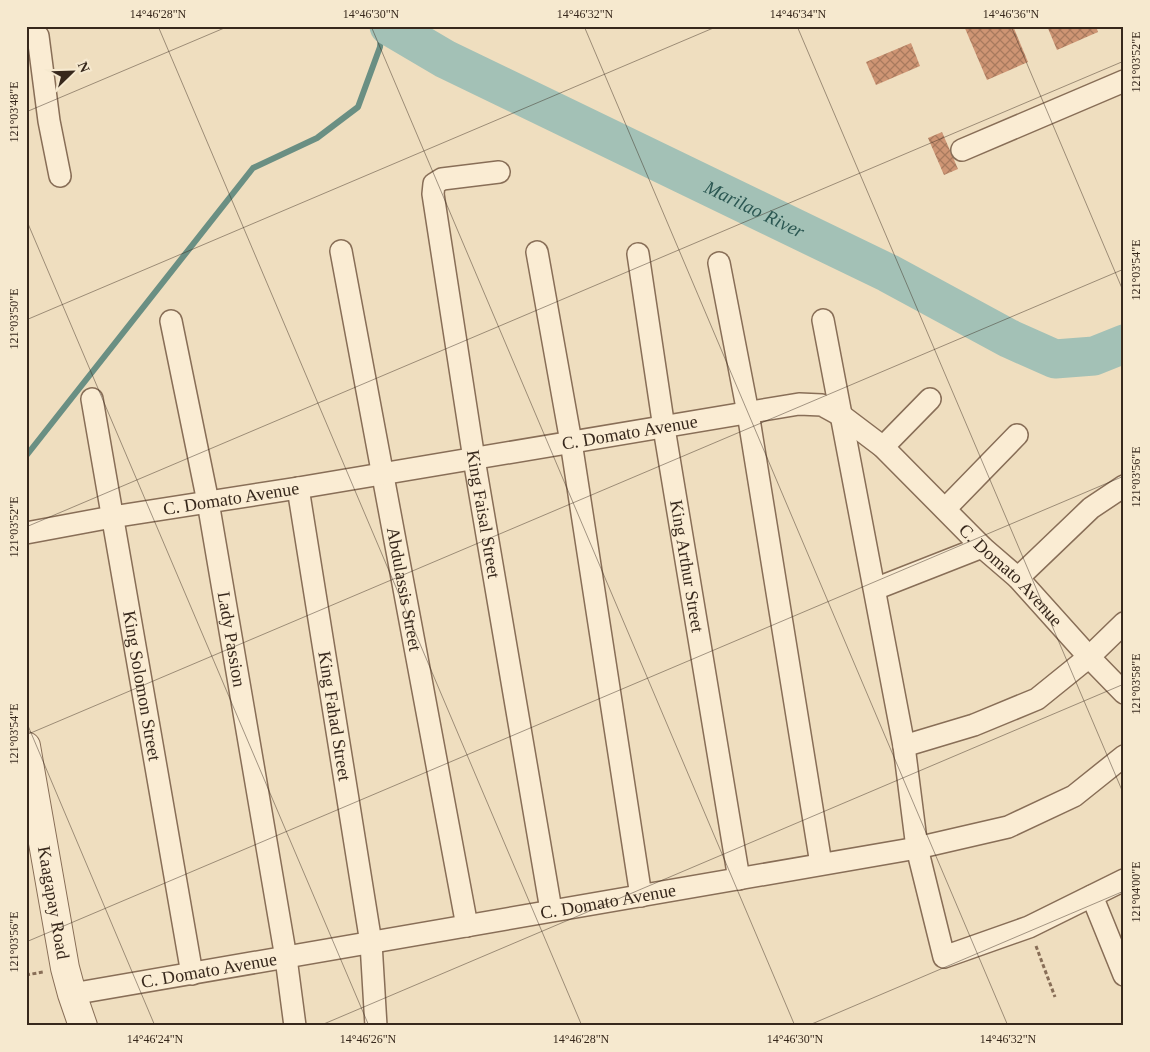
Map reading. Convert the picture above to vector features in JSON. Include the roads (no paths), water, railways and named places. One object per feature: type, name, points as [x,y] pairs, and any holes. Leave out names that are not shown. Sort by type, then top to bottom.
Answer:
[{"type":"street","points":[[26,29],[38,36],[49,122],[60,176]]},
{"type":"street","points":[[962,150],[1124,81]]},
{"type":"street","name":"King Faisal Street","points":[[499,172],[442,179],[434,184],[433,194],[474,459],[551,910]]},
{"type":"street","name":"Abdulassis Street","points":[[341,250],[467,926]]},
{"type":"street","points":[[537,252],[571,442],[641,896]]},
{"type":"street","name":"King Arthur Street","points":[[638,254],[664,428],[739,879]]},
{"type":"street","points":[[719,263],[748,413],[821,864]]},
{"type":"street","points":[[824,320],[904,746],[917,848],[944,957],[1029,927],[1124,880]]},
{"type":"street","name":"Lady Passion","points":[[171,321],[208,502],[286,958],[295,1026]]},
{"type":"street","name":"King Solomon Street","points":[[92,399],[192,974]]},
{"type":"street","points":[[883,447],[930,399]]},
{"type":"street","name":"C. Domato Avenue","points":[[26,534],[112,518],[664,428],[799,404],[822,406],[842,416],[883,447],[982,547],[1018,578],[1124,693]]},
{"type":"street","points":[[945,509],[1017,435]]},
{"type":"street","points":[[1018,578],[1091,508],[1124,486]]},
{"type":"street","name":"King Fahad Street","points":[[298,488],[371,943],[376,1026]]},
{"type":"street","points":[[875,589],[982,547]]},
{"type":"street","points":[[904,746],[974,725],[1037,699],[1089,657],[1124,623]]},
{"type":"street","name":"Kaagapay Road","points":[[26,746],[49,882],[72,994],[83,1026]]},
{"type":"street","name":"C. Domato Avenue","points":[[72,994],[917,848],[1008,827],[1074,796],[1124,756]]},
{"type":"street","points":[[1092,896],[1124,975]]},
{"type":"waterway","points":[[26,456],[253,168],[317,138],[358,107],[380,47],[382,26]]},
{"type":"waterway","name":"Marilao River","points":[[389,26],[445,59],[888,273],[1010,339],[1055,359],[1094,356],[1124,344]]}]
